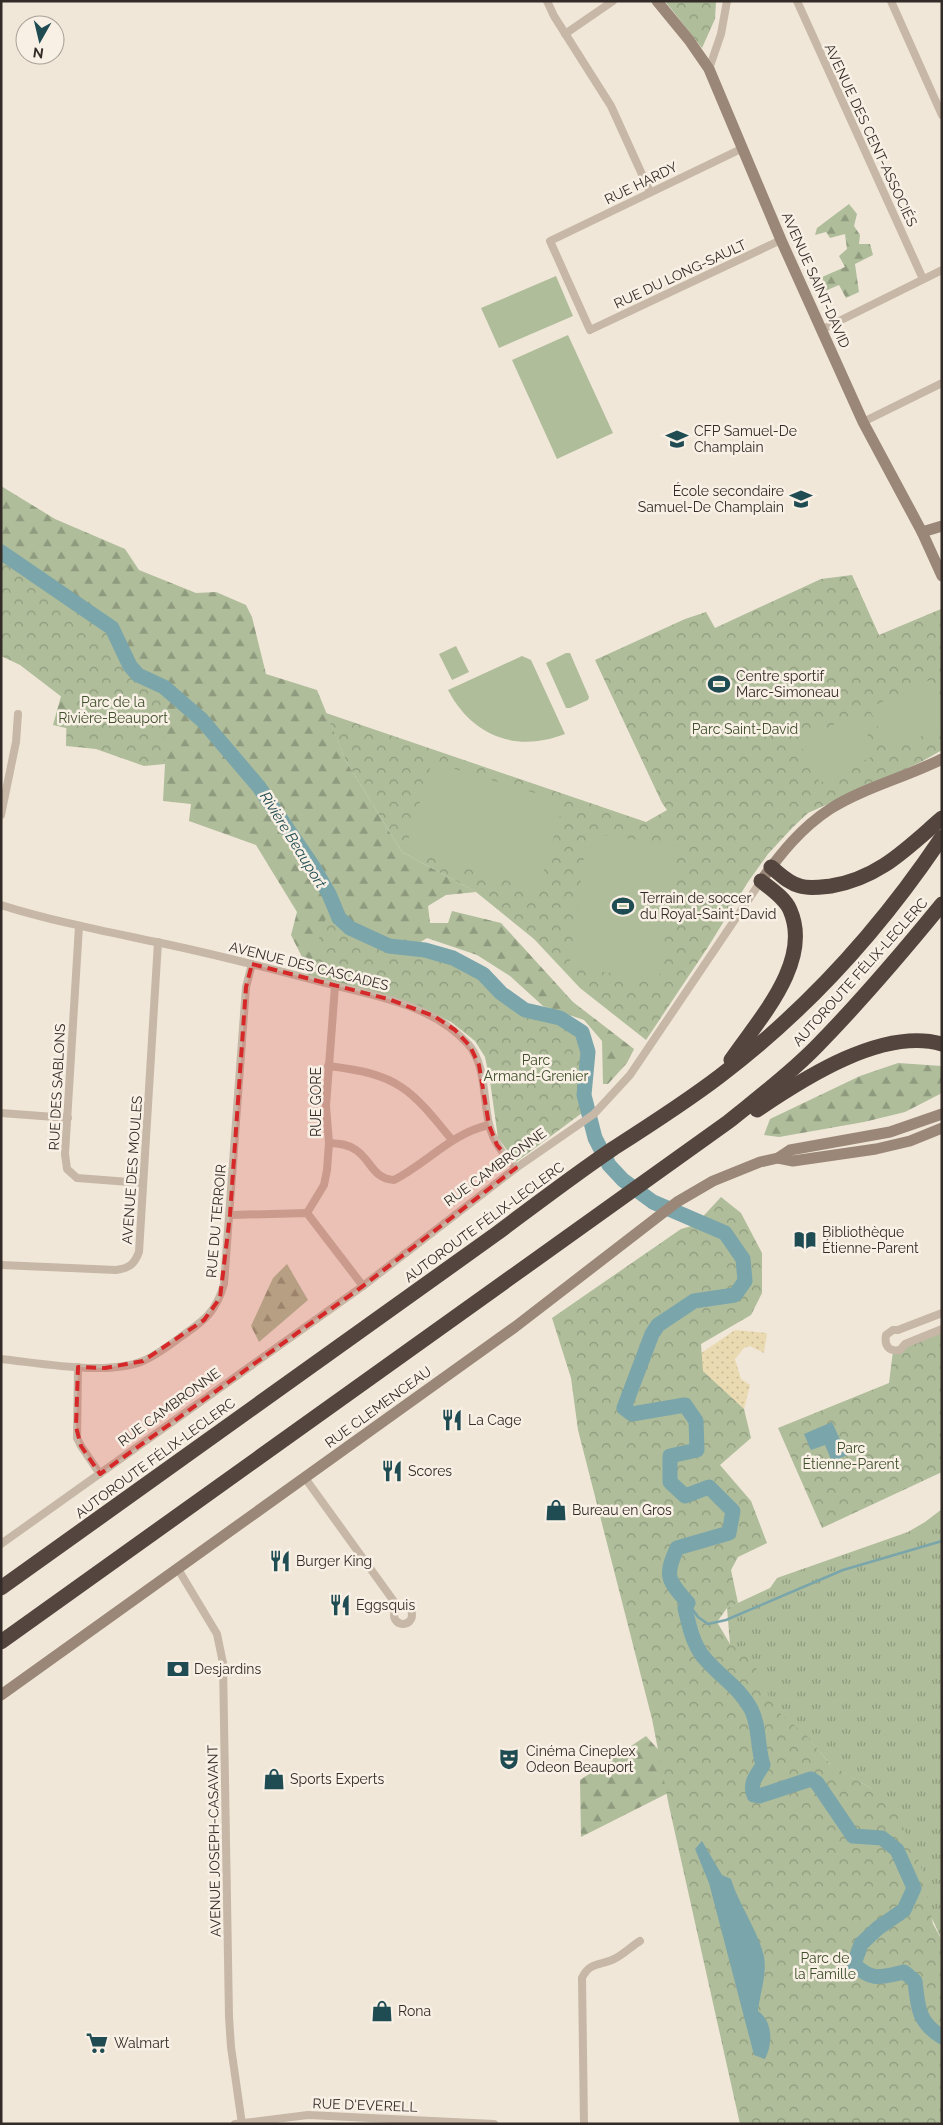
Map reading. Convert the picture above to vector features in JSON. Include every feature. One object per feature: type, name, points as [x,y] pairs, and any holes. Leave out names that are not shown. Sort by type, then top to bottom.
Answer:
[{"type":"highway","points":[[771,867],[786,880],[800,886],[820,887],[846,883],[868,875],[892,862],[942,818]]},
{"type":"highway","name":"AUTOROUTE FÉLIX-LECLERC","points":[[1,1588],[614,1148],[720,1076],[777,1028],[849,958],[911,884],[942,837]]},
{"type":"highway","points":[[720,1076],[781,989],[791,966],[796,947],[795,929],[790,910],[782,899],[761,881]]},
{"type":"highway","name":"AUTOROUTE FÉLIX-LECLERC","points":[[1,1642],[704,1140],[775,1084],[817,1046],[901,954],[942,904]]},
{"type":"highway","points":[[704,1140],[729,1130],[779,1095],[832,1064],[860,1052],[916,1040],[942,1044]]},
{"type":"street","points":[[547,1],[565,34],[611,106],[650,192]]},
{"type":"street","points":[[565,34],[614,1]]},
{"type":"street","name":"AVENUE SAINT-DAVID","points":[[657,1],[690,40],[709,69],[781,240],[863,422],[922,532],[942,576]]},
{"type":"street","points":[[709,69],[721,34],[727,1]]},
{"type":"street","name":"AVENUE DES CENT-ASSOCIÉS","points":[[797,1],[923,279]]},
{"type":"street","points":[[891,1],[942,115]]},
{"type":"street","name":"RUE HARDY","points":[[590,330],[550,241],[743,148]]},
{"type":"street","name":"RUE DU LONG-SAULT","points":[[590,330],[781,240]]},
{"type":"street","points":[[821,330],[942,270]]},
{"type":"street","points":[[863,422],[942,383]]},
{"type":"street","points":[[922,532],[942,526]]},
{"type":"street","points":[[1,815],[16,742],[18,714]]},
{"type":"street","name":"RUE CAMBRONNE","points":[[1,1544],[363,1286],[516,1168],[594,1114],[630,1075],[786,846],[802,830],[831,809],[942,759]]},
{"type":"street","name":"AVENUE DES CASCADES","points":[[1,905],[79,926],[158,942],[388,998],[434,1016],[455,1030],[470,1046],[479,1065],[489,1125],[497,1145],[516,1168]]},
{"type":"street","name":"RUE DES SABLONS","points":[[79,926],[65,1161],[71,1174],[77,1178],[143,1182]]},
{"type":"street","name":"AVENUE DES MOULES","points":[[1,1265],[116,1270],[127,1268],[135,1263],[139,1252],[158,942]]},
{"type":"street","name":"RUE DU TERROIR","points":[[1,1359],[78,1367],[105,1368],[126,1366],[143,1361],[164,1349],[204,1320],[213,1310],[220,1298],[224,1284],[246,987],[252,964]]},
{"type":"street","name":"RUE GORE","points":[[307,1213],[324,1186],[327,1170],[329,1142],[326,1106],[334,986]]},
{"type":"street","points":[[328,1066],[361,1070],[384,1077],[404,1088],[422,1103],[452,1140]]},
{"type":"street","points":[[1,1112],[68,1118]]},
{"type":"street","name":"RUE CLEMENCEAU","points":[[1,1695],[515,1327],[677,1202],[713,1181],[760,1162],[778,1158],[790,1150],[890,1132],[942,1114]]},
{"type":"street","points":[[329,1142],[347,1145],[356,1150],[378,1176],[385,1180],[394,1180],[452,1140],[474,1128],[489,1125]]},
{"type":"street","name":"RUE CLEMENCEAU","points":[[778,1158],[793,1161],[876,1150],[942,1128]]},
{"type":"street","points":[[230,1215],[307,1213],[363,1286]]},
{"type":"street","points":[[942,1313],[898,1330],[893,1330],[886,1335],[885,1341],[887,1348],[893,1351],[900,1350],[905,1344],[942,1329]]},
{"type":"street","points":[[78,1367],[77,1438],[100,1474]]},
{"type":"street","points":[[305,1478],[398,1607]]},
{"type":"street","name":"AVENUE JOSEPH-CASAVANT","points":[[178,1569],[216,1634],[223,1663],[229,2017],[240,2123]]},
{"type":"street","points":[[584,2124],[582,1978],[586,1970],[595,1964],[615,1959],[640,1941]]},
{"type":"street","name":"RUE D'EVERELL","points":[[240,2123],[308,2115],[494,2124]]},
{"type":"highlighted area","points":[[252,964],[388,999],[434,1016],[455,1030],[470,1046],[479,1065],[489,1125],[497,1145],[516,1168],[363,1286],[100,1474],[81,1446],[76,1427],[78,1367],[105,1368],[143,1361],[204,1320],[220,1298],[230,1215],[246,987]]},
{"type":"green space","points":[[665,1],[716,1],[715,19],[702,48]]},
{"type":"green space","points":[[849,204],[857,214],[854,226],[860,235],[859,244],[870,244],[873,255],[855,264],[859,292],[846,298],[839,285],[825,291],[822,277],[845,267],[839,256],[847,249],[845,234],[830,238],[826,232],[815,235],[817,228]]},
{"type":"green space","points":[[556,276],[573,316],[499,348],[481,308]]},
{"type":"green space","points":[[568,335],[613,433],[557,459],[512,360]]},
{"type":"green space","points":[[1,486],[55,519],[125,549],[139,570],[196,593],[216,592],[246,605],[252,617],[266,674],[317,690],[346,761],[402,852],[476,892],[446,895],[428,906],[430,923],[448,923],[452,911],[501,923],[573,1002],[634,1049],[627,1063],[608,1084],[603,1084],[602,1041],[584,1020],[543,1006],[510,976],[477,955],[427,938],[411,948],[410,958],[436,1001],[309,971],[291,935],[297,912],[256,845],[189,821],[191,804],[163,801],[165,764],[79,731],[53,725],[63,689],[1,649]]},
{"type":"green space","name":"Parc de la Rivière-Beauport","points":[[1,552],[112,628],[130,666],[138,675],[164,687],[165,764],[144,766],[96,749],[66,746],[67,701],[20,665],[1,656]]},
{"type":"green space","name":"Parc Saint-David","points":[[852,575],[879,635],[941,609],[942,750],[921,762],[808,813],[793,827],[768,854],[748,882],[708,947],[646,1040],[580,988],[534,939],[476,892],[402,852],[346,761],[326,713],[646,822],[667,810],[595,660],[685,619],[706,612],[715,628],[821,579]]},
{"type":"green space","points":[[456,646],[469,672],[452,680],[439,654]]},
{"type":"green space","points":[[566,653],[570,653],[589,697],[588,700],[570,708],[566,708],[546,663]]},
{"type":"green space","points":[[522,656],[531,660],[565,734],[529,742],[513,741],[497,736],[483,729],[470,719],[458,706],[448,690]]},
{"type":"green space","points":[[932,679],[942,700],[942,727],[889,751],[869,708]]},
{"type":"green space","points":[[857,713],[877,754],[820,783],[799,742]]},
{"type":"green space","points":[[432,762],[564,802],[538,890],[405,850]]},
{"type":"green space","name":"Terrain de soccer du Royal-Saint-David","points":[[587,833],[678,845],[659,980],[569,967]]},
{"type":"green space","name":"Parc Armand-Grenier","points":[[329,909],[342,922],[366,938],[393,949],[452,961],[471,971],[521,1014],[563,1025],[577,1034],[584,1053],[581,1090],[582,1113],[516,1162],[498,1138],[485,1057],[475,1041],[451,1022],[421,1008],[306,977]]},
{"type":"green space","points":[[898,1063],[942,1066],[942,1093],[905,1112],[864,1122],[779,1137],[764,1135],[770,1119],[860,1076]]},
{"type":"green space","name":"Parc de la Famille","points":[[721,1197],[741,1213],[762,1253],[762,1293],[751,1315],[701,1344],[703,1371],[744,1409],[751,1438],[720,1465],[751,1501],[767,1543],[738,1557],[731,1570],[738,1603],[727,1608],[717,1622],[730,1644],[750,1655],[775,1709],[808,1737],[830,1764],[872,1789],[894,1807],[921,1866],[933,1924],[942,1940],[942,2124],[740,2124],[669,1806],[652,1719],[578,1430],[571,1378],[552,1318],[681,1229],[695,1225]]},
{"type":"green space","points":[[287,1264],[308,1300],[259,1342],[251,1326],[273,1278]]},
{"type":"green space","name":"Parc Étienne-Parent","points":[[942,1329],[942,1472],[822,1528],[778,1428],[889,1383],[893,1351]]},
{"type":"green space","points":[[942,1509],[942,1940],[872,1789],[831,1765],[810,1740],[774,1709],[730,1644],[727,1608],[770,1588],[777,1578],[908,1532]]},
{"type":"green space","points":[[646,1736],[673,1766],[678,1788],[581,1837],[580,1780]]},
{"type":"sand","points":[[735,1330],[767,1333],[764,1353],[750,1346],[744,1348],[735,1359],[741,1379],[750,1385],[744,1409],[703,1371],[694,1358]]},
{"type":"water","points":[[832,1422],[847,1455],[832,1462],[825,1445],[811,1450],[804,1434]]},
{"type":"water","points":[[702,1841],[722,1875],[731,1879],[764,1957],[765,1971],[758,2011],[767,2021],[770,2033],[768,2053],[765,2059],[754,2055],[709,1883],[695,1849]]},
{"type":"waterway","name":"Rivière Beauport","points":[[1,552],[112,628],[130,666],[138,675],[164,687],[202,720],[259,787],[314,868],[329,894],[339,918],[350,928],[389,946],[425,950],[453,958],[483,974],[501,993],[525,1010],[560,1018],[582,1032],[588,1052],[584,1095],[595,1138],[609,1165],[623,1180],[653,1202],[725,1233],[743,1259],[745,1281],[735,1295],[694,1301],[658,1325],[652,1334],[624,1408],[632,1414],[685,1405],[696,1421],[697,1450],[670,1456],[670,1482],[685,1496],[709,1487],[733,1511],[729,1533],[677,1548],[669,1572],[672,1583],[688,1603],[685,1608],[691,1633],[699,1650],[708,1662],[740,1693],[754,1716],[763,1765],[753,1783],[754,1795],[759,1796],[811,1779],[817,1783],[853,1836],[882,1838],[897,1850],[914,1888],[904,1910],[878,1928],[861,1944],[854,1964],[860,1970],[872,1976],[877,1977],[904,1972],[915,1981],[921,2014],[928,2026],[942,2037]]},
{"type":"waterway","points":[[688,1603],[698,1617],[708,1624],[726,1620],[843,1570],[942,1541]]},
{"type":"place","name":"CFP Samuel-De Champlain","points":[[677,439]]},
{"type":"place","name":"École secondaire Samuel-De Champlain","points":[[801,499]]},
{"type":"place","name":"Centre sportif Marc-Simoneau","points":[[719,684]]},
{"type":"place","name":"Terrain de soccer du Royal-Saint-David","points":[[623,906]]},
{"type":"place","name":"Bibliothèque Étienne-Parent","points":[[805,1240]]},
{"type":"place","name":"La Cage","points":[[452,1420]]},
{"type":"place","name":"Scores","points":[[392,1471]]},
{"type":"place","name":"Bureau en Gros","points":[[556,1510]]},
{"type":"place","name":"Burger King","points":[[280,1561]]},
{"type":"place","name":"Eggsquis","points":[[340,1605]]},
{"type":"place","name":"Desjardins","points":[[178,1669]]},
{"type":"place","name":"Cinéma Cineplex Odeon Beauport","points":[[509,1759]]},
{"type":"place","name":"Sports Experts","points":[[274,1779]]},
{"type":"place","name":"Rona","points":[[382,2011]]},
{"type":"place","name":"Walmart","points":[[97,2043]]}]
